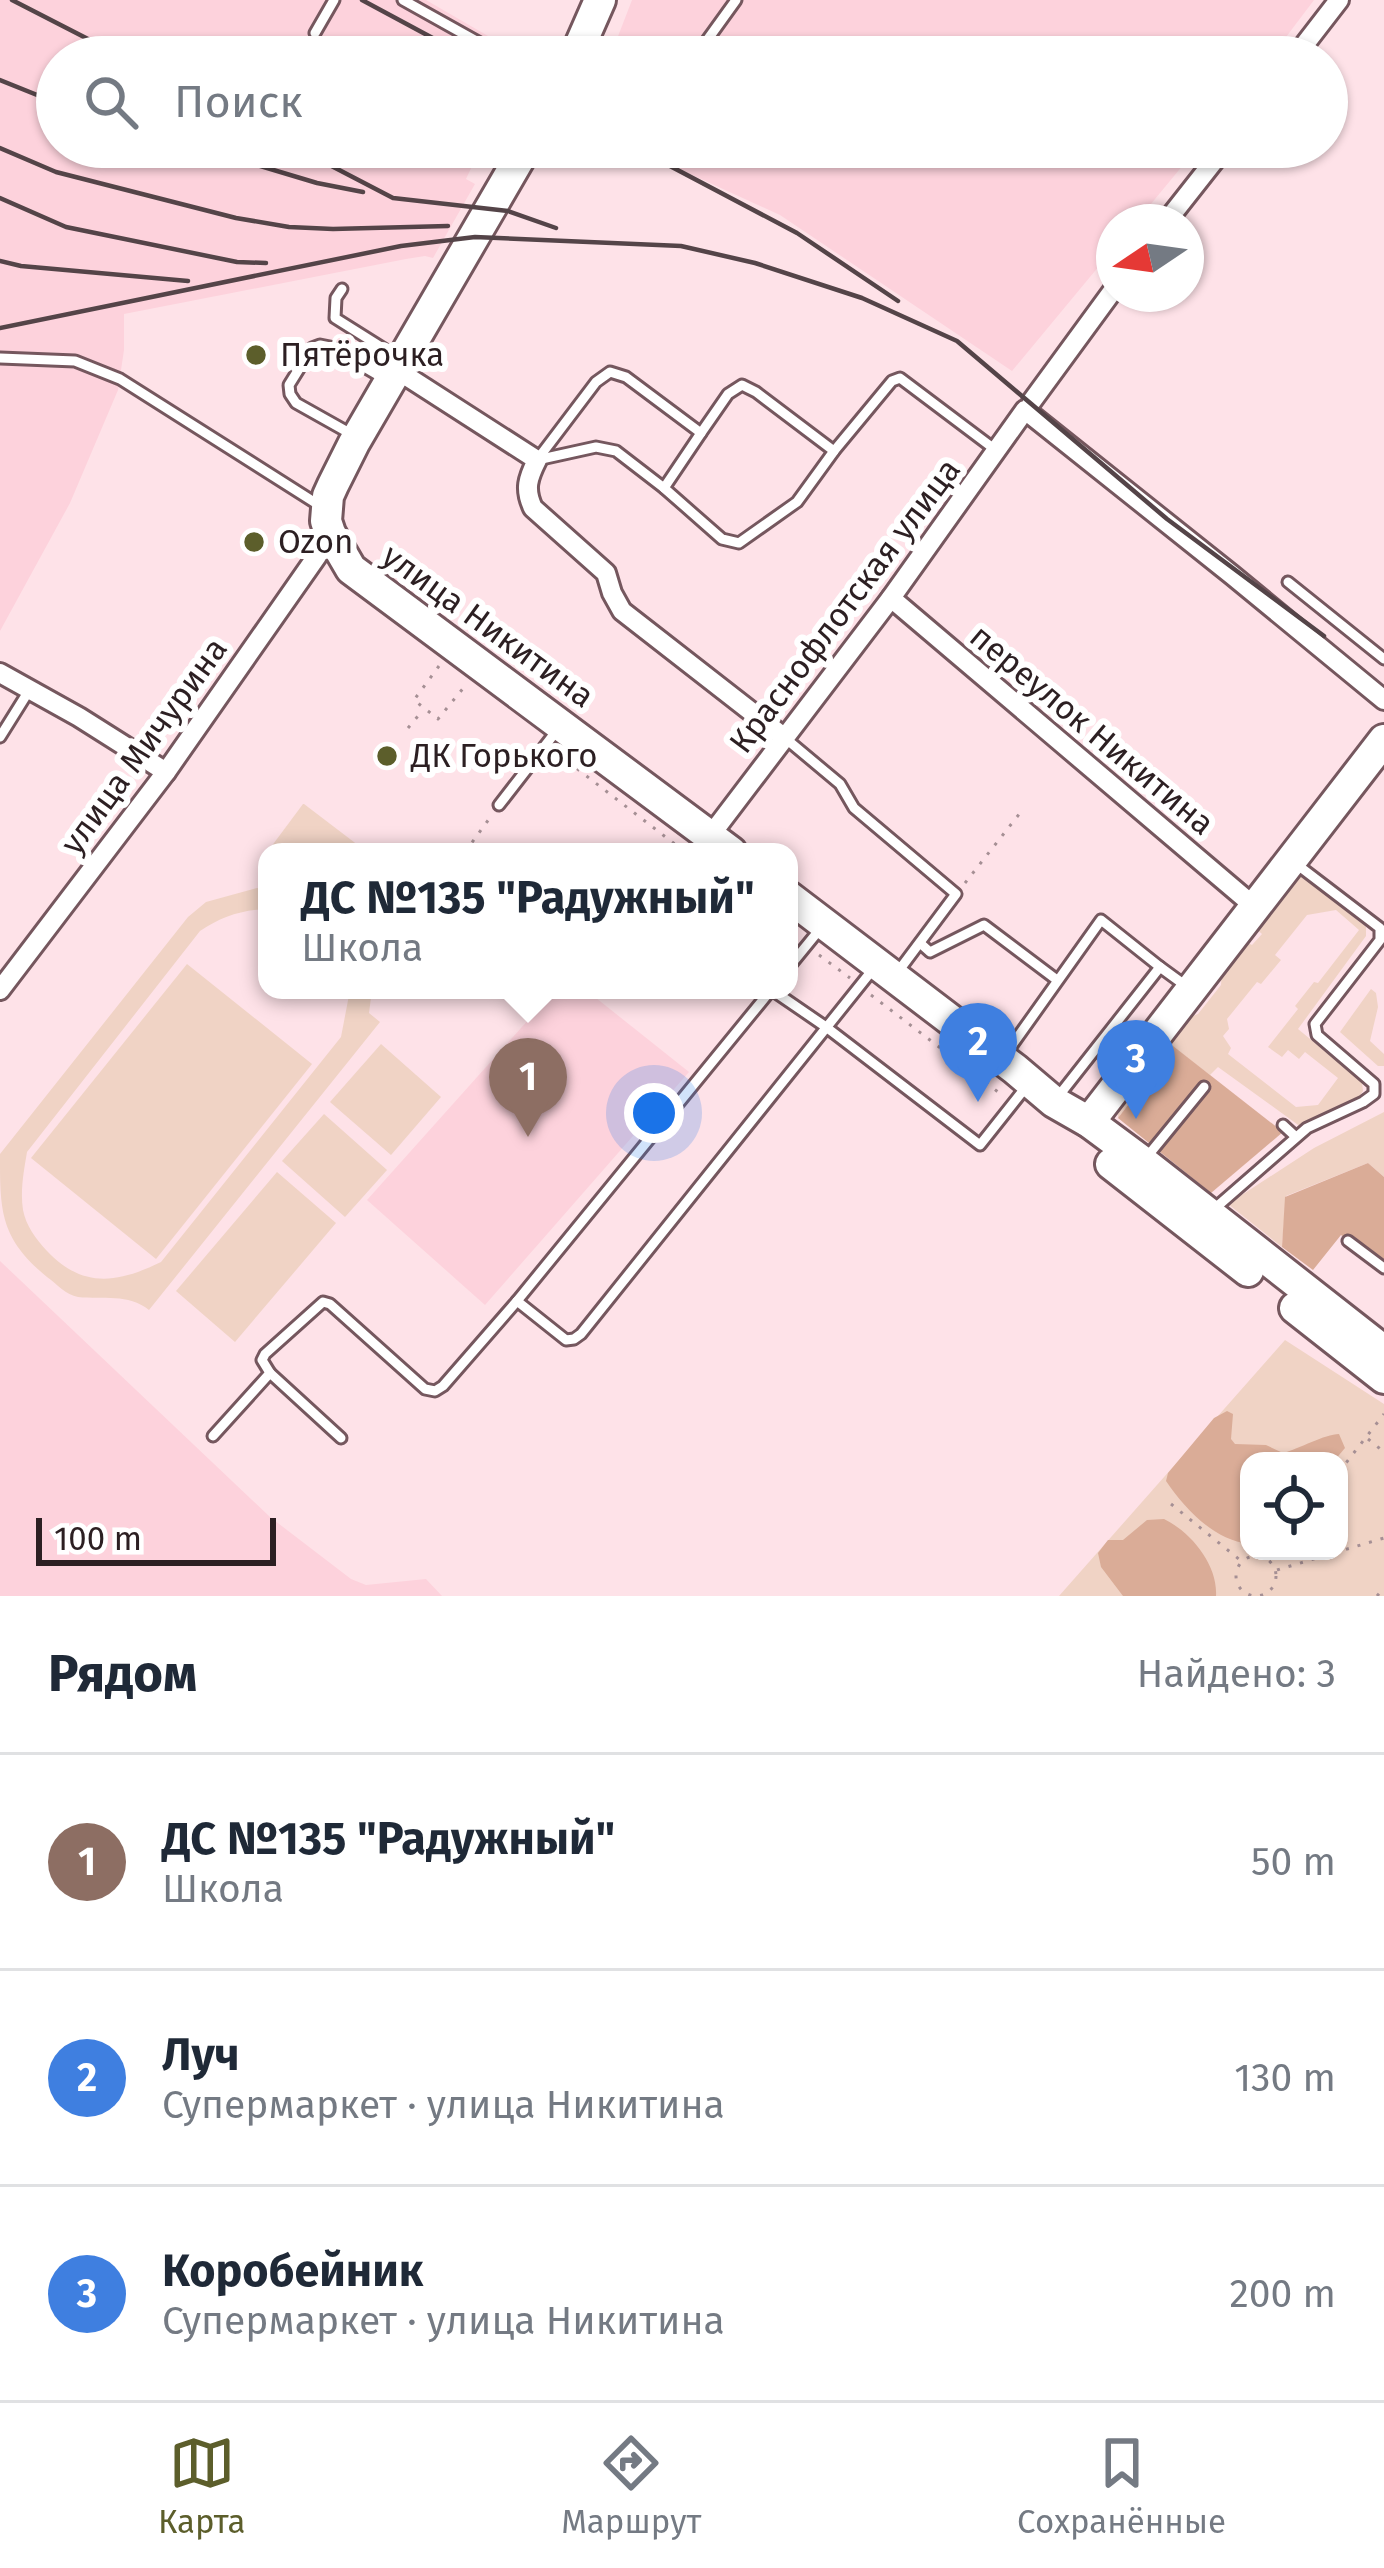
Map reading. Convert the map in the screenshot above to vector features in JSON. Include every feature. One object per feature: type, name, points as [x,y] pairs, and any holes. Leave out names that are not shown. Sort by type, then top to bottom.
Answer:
[{"type":"main road","points":[[583,36],[595,2]]},
{"type":"main road","points":[[330,509],[357,437],[514,168]]},
{"type":"main road","name":"улица Никитина","points":[[330,509],[351,569],[719,843]]},
{"type":"main road","points":[[1089,1122],[1384,740]]},
{"type":"main road","points":[[798,911],[815,935],[1002,1059],[1032,1096],[1089,1122],[1383,1354]]},
{"type":"main road","points":[[1089,1122],[1106,1160],[1383,1354]]},
{"type":"street","points":[[1312,36],[1340,0]]},
{"type":"street","points":[[1180,204],[1208,168]]},
{"type":"street","name":"Краснофлотская улица","points":[[721,843],[785,738],[1097,312]]},
{"type":"street","points":[[396,370],[536,460],[527,482],[533,508],[606,573],[622,611],[785,738]]},
{"type":"street","points":[[1028,406],[1384,700]]},
{"type":"street","name":"улица Мичурина","points":[[0,990],[166,772],[317,556],[330,509]]},
{"type":"street","name":"переулок Никитина","points":[[891,598],[1255,907]]},
{"type":"street","points":[[0,673],[80,716],[166,772]]},
{"type":"lane","points":[[315,33],[334,0]]},
{"type":"lane","points":[[403,0],[467,36]]},
{"type":"lane","points":[[709,36],[736,0]]},
{"type":"lane","points":[[341,289],[335,318],[396,370]]},
{"type":"lane","points":[[357,437],[296,403],[290,385],[312,348],[320,345],[396,370]]},
{"type":"lane","points":[[0,358],[75,361],[120,379],[330,509]]},
{"type":"lane","points":[[536,460],[596,382],[610,372],[626,377],[701,433]]},
{"type":"lane","points":[[536,460],[596,446],[616,451],[722,539],[740,543],[796,502],[892,381],[901,378],[997,451]]},
{"type":"lane","points":[[664,488],[728,394],[742,386],[834,451]]},
{"type":"lane","points":[[1288,582],[1384,659]]},
{"type":"lane","points":[[0,737],[30,688]]},
{"type":"lane","points":[[499,805],[561,724]]},
{"type":"lane","points":[[517,1301],[566,1340],[581,1334],[826,1028],[877,976],[920,943],[956,894],[854,808],[840,784],[785,738]]},
{"type":"lane","points":[[1210,1213],[1306,1128],[1374,1094],[1374,1084],[1314,1030],[1381,940],[1380,928],[1292,860]]},
{"type":"lane","points":[[1002,1059],[1102,920],[1190,989]]},
{"type":"lane","points":[[920,943],[930,952],[984,926],[1058,980]]},
{"type":"lane","points":[[798,957],[815,935]]},
{"type":"lane","points":[[784,999],[980,1145],[1160,967]]},
{"type":"lane","points":[[341,1438],[270,1373],[262,1360],[265,1354],[322,1302],[330,1304],[425,1389],[435,1391],[443,1386],[764,999]]},
{"type":"lane","points":[[1143,1162],[1204,1087]]},
{"type":"lane","points":[[1282,1124],[1296,1137]]},
{"type":"lane","points":[[1348,1241],[1384,1268]]},
{"type":"lane","points":[[213,1436],[270,1373]]},
{"type":"path","points":[[440,664],[413,700],[438,719],[466,684]]},
{"type":"path","points":[[409,728],[424,708]]},
{"type":"path","points":[[471,843],[499,805]]},
{"type":"path","points":[[956,894],[1020,813]]},
{"type":"path","points":[[815,935],[877,976],[1032,1096]]},
{"type":"path","points":[[1348,1461],[1384,1414]]},
{"type":"path","points":[[1366,1438],[1384,1452]]},
{"type":"path","points":[[1172,1504],[1241,1561],[1237,1570],[1242,1594],[1271,1591],[1276,1570],[1270,1560]]},
{"type":"path","points":[[1276,1570],[1384,1538]]},
{"type":"path","points":[[1377,1596],[1384,1588]]},
{"type":"path","points":[[1271,1591],[1278,1596]]},
{"type":"shaded area","points":[[0,0],[426,0],[488,36],[36,36],[36,168],[471,168],[466,179],[475,184],[433,258],[406,259],[124,314],[118,390],[70,503],[0,631]]},
{"type":"shaded area","points":[[632,0],[1314,0],[1287,36],[618,36]]},
{"type":"shaded area","points":[[677,168],[1181,168],[1151,204],[1096,204],[1096,270],[1012,371],[780,215]]},
{"type":"shaded area","points":[[303,804],[355,843],[274,843]]},
{"type":"shaded area","points":[[1297,871],[1366,927],[1366,936],[1298,1029],[1362,1082],[1359,1097],[1301,1127],[1218,1067],[1210,1075],[1173,1047],[1118,1118],[1117,1107],[1184,1019],[1198,1014],[1221,985],[1222,971],[1244,941],[1252,945],[1262,934],[1254,927]],"holes":[[[1336,910],[1359,930],[1295,1006],[1298,1009],[1268,1047],[1282,1057],[1288,1050],[1299,1059],[1305,1052],[1338,1078],[1318,1105],[1296,1107],[1228,1054],[1231,1048],[1223,1036],[1229,1029],[1227,1019],[1281,960],[1275,955],[1307,915]]]},
{"type":"shaded area","points":[[258,888],[258,910],[232,915],[200,931],[27,1152],[22,1188],[26,1221],[60,1263],[101,1279],[161,1262],[341,1037],[348,999],[371,999],[369,1013],[380,1022],[149,1310],[124,1299],[78,1297],[31,1263],[11,1236],[2,1208],[0,1154],[188,917],[206,902]]},
{"type":"shaded area","points":[[187,964],[312,1064],[156,1259],[31,1158]]},
{"type":"shaded area","points":[[1371,989],[1378,1007],[1370,1041],[1384,1054],[1384,1066],[1378,1066],[1340,1032]]},
{"type":"shaded area","points":[[547,999],[597,999],[689,1072],[485,1305],[367,1200]]},
{"type":"shaded area","points":[[381,1044],[441,1097],[391,1155],[330,1102]]},
{"type":"shaded area","points":[[1173,1046],[1283,1132],[1211,1193],[1118,1118]]},
{"type":"shaded area","points":[[1384,1112],[1384,1177],[1368,1163],[1286,1196],[1282,1247],[1228,1204],[1314,1148]]},
{"type":"shaded area","points":[[324,1114],[387,1170],[345,1217],[282,1161]]},
{"type":"shaded area","points":[[1368,1163],[1384,1177],[1384,1269],[1341,1235],[1313,1270],[1282,1247],[1285,1197]]},
{"type":"shaded area","points":[[277,1172],[336,1223],[235,1342],[176,1291]]},
{"type":"shaded area","points":[[0,1261],[270,1517],[351,1579],[366,1585],[426,1579],[442,1596],[0,1596]]},
{"type":"shaded area","points":[[1285,1340],[1384,1404],[1384,1596],[1059,1596]]},
{"type":"shaded area","points":[[1227,1411],[1233,1414],[1231,1439],[1235,1444],[1266,1445],[1281,1452],[1240,1452],[1240,1542],[1201,1522],[1166,1481],[1214,1418]]},
{"type":"shaded area","points":[[1339,1434],[1345,1448],[1342,1452],[1286,1452]]},
{"type":"shaded area","points":[[1164,1519],[1201,1551],[1213,1573],[1216,1596],[1123,1596],[1101,1567],[1098,1553],[1108,1540],[1123,1540],[1147,1520]]},
{"type":"railway","points":[[12,0],[82,36]]},
{"type":"railway","points":[[362,0],[429,36]]},
{"type":"railway","points":[[0,80],[36,95]]},
{"type":"railway","points":[[0,148],[36,163]]},
{"type":"railway","points":[[47,168],[236,218],[289,227],[448,226]]},
{"type":"railway","points":[[267,168],[363,192]]},
{"type":"railway","points":[[335,168],[393,198],[508,211],[556,228]]},
{"type":"railway","points":[[674,168],[797,233],[898,301]]},
{"type":"railway","points":[[0,198],[66,227],[237,262],[266,263]]},
{"type":"railway","points":[[0,328],[401,246],[475,237],[681,246],[755,263],[862,298],[957,341],[1167,519],[1324,636]]},
{"type":"railway","points":[[0,261],[188,281]]},
{"type":"place","name":"Пятёрочка","points":[[256,355]]},
{"type":"place","name":"Ozon","points":[[254,542]]},
{"type":"place","name":"ДК Горького","points":[[387,756]]},
{"type":"place","name":"Луч","points":[[978,1102]]},
{"type":"place","name":"Коробейник","points":[[1136,1119]]},
{"type":"place","name":"ДС №135 \"Радужный\"","points":[[528,1137]]}]
